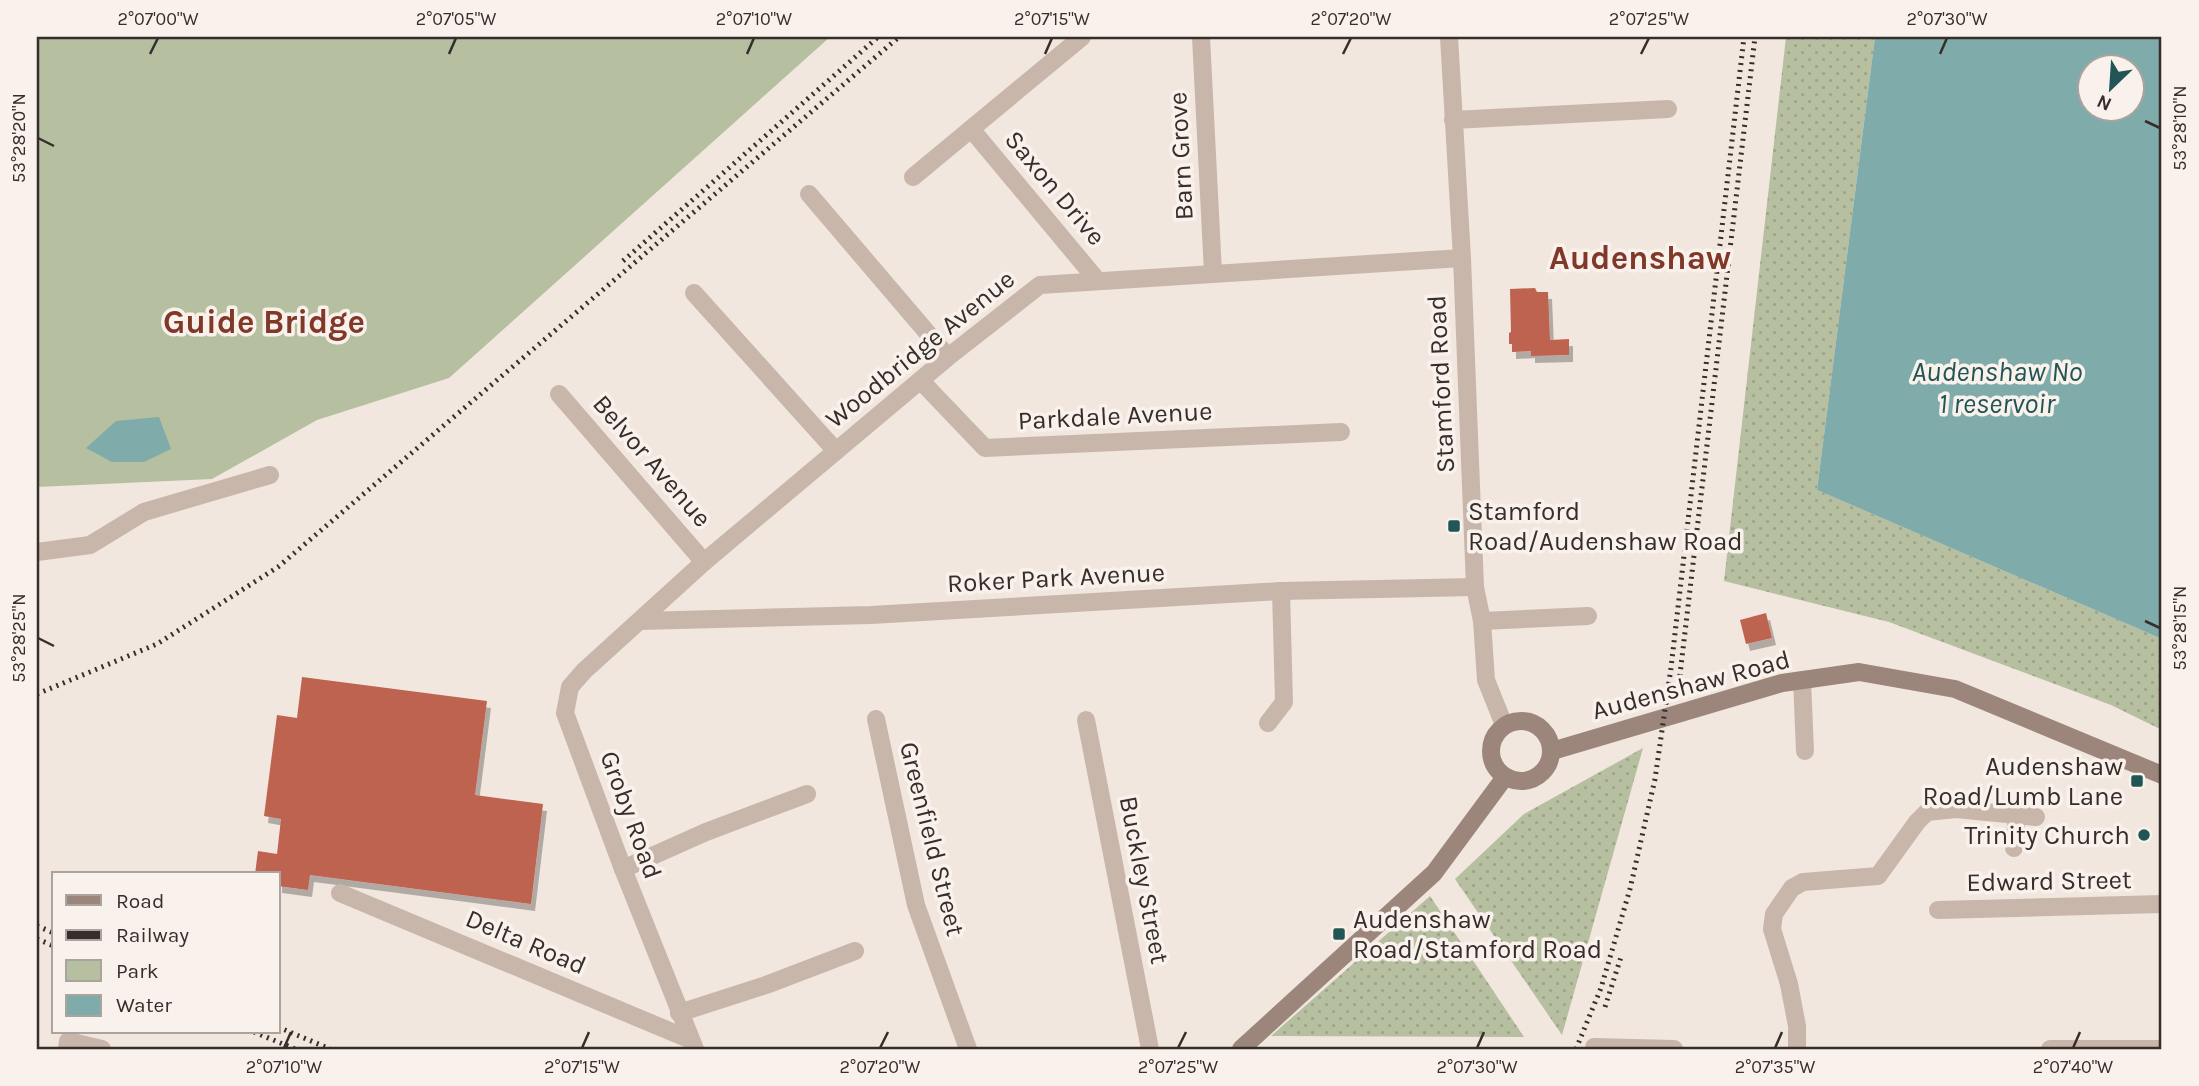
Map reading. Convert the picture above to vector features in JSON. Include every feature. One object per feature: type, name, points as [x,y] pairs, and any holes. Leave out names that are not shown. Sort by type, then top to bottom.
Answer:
[{"type":"main road","name":"Audenshaw Road","points":[[1552,751],[1782,683],[1859,673],[1955,689],[2162,775]]},
{"type":"main road","points":[[1522,720],[1537,724],[1550,738],[1552,751],[1547,768],[1536,778],[1519,781],[1505,777],[1495,767],[1491,752],[1493,739],[1504,725],[1522,720]]},
{"type":"main road","points":[[1241,1049],[1434,873],[1505,777]]},
{"type":"street","points":[[914,177],[1082,37]]},
{"type":"street","name":"Barn Grove","points":[[1201,37],[1213,273]]},
{"type":"street","name":"Stamford Road","points":[[1449,37],[1462,258],[1475,587],[1482,621],[1486,680],[1504,725]]},
{"type":"street","points":[[1453,120],[1668,109]]},
{"type":"street","name":"Saxon Drive","points":[[972,130],[1097,280]]},
{"type":"street","points":[[809,194],[948,357]]},
{"type":"street","name":"Woodbridge Avenue","points":[[640,621],[704,562],[836,451],[948,357],[1040,285],[1462,258]]},
{"type":"street","points":[[694,293],[836,451]]},
{"type":"street","name":"Parkdale Avenue","points":[[921,381],[985,448],[1341,432]]},
{"type":"street","name":"Belvor Avenue","points":[[559,394],[704,562]]},
{"type":"street","points":[[37,552],[90,545],[144,512],[270,475]]},
{"type":"street","name":"Roker Park Avenue","points":[[640,621],[872,615],[1281,591],[1475,587]]},
{"type":"street","points":[[1268,723],[1284,702],[1281,591]]},
{"type":"street","points":[[1482,621],[1588,616]]},
{"type":"street","name":"Groby Road","points":[[640,621],[570,687],[565,713],[622,869],[693,1045]]},
{"type":"street","points":[[1802,680],[1805,751]]},
{"type":"street","name":"Greenfield Street","points":[[876,719],[916,905],[968,1049]]},
{"type":"street","name":"Buckley Street","points":[[1086,720],[1150,1049]]},
{"type":"street","points":[[622,869],[706,832],[807,794]]},
{"type":"street","points":[[1797,1049],[1797,1026],[1789,984],[1772,929],[1774,914],[1792,888],[1803,882],[1878,876],[1927,812],[1956,810],[2036,817]]},
{"type":"street","points":[[2014,848],[2017,816]]},
{"type":"street","name":"Delta Road","points":[[340,893],[693,1045]]},
{"type":"street","name":"Edward Street","points":[[1938,910],[2162,904]]},
{"type":"street","points":[[679,1013],[766,985],[855,951]]},
{"type":"street","points":[[67,1045],[102,1049]]},
{"type":"street","points":[[1594,1047],[1674,1049]]},
{"type":"street","points":[[1791,1049],[1809,1049]]},
{"type":"street","points":[[2050,1049],[2162,1049]]},
{"type":"green space","points":[[37,37],[830,37],[449,378],[317,420],[212,479],[37,487]]},
{"type":"green space","points":[[1786,37],[1875,37],[1817,490],[2162,639],[2162,730],[2111,705],[1889,622],[1724,581]]},
{"type":"green space","points":[[1643,748],[1562,1035],[1455,879],[1524,814]]},
{"type":"green space","points":[[1430,896],[1524,1037],[1271,1036]]},
{"type":"water","name":"Audenshaw No 1 reservoir","points":[[1875,37],[2162,37],[2162,639],[1817,490]]},
{"type":"water","points":[[159,417],[171,449],[144,462],[112,462],[86,448],[116,421]]},
{"type":"building","points":[[1535,288],[1537,292],[1548,292],[1550,340],[1569,339],[1569,355],[1531,356],[1531,351],[1512,352],[1512,344],[1509,344],[1510,289]]},
{"type":"building","points":[[1766,613],[1772,638],[1746,644],[1740,620]]},
{"type":"building","points":[[302,677],[487,701],[475,795],[543,804],[531,904],[310,875],[308,890],[280,886],[280,872],[255,872],[258,851],[277,854],[281,819],[264,816],[277,715],[297,718]]},
{"type":"railway","points":[[623,261],[878,37]]},
{"type":"railway","points":[[37,694],[157,644],[278,567],[899,37]]},
{"type":"railway","points":[[1576,1049],[1601,988],[1630,889],[1655,779],[1671,668],[1744,37]]},
{"type":"railway","points":[[1679,683],[1755,37]]},
{"type":"railway","points":[[37,926],[52,932]]},
{"type":"railway","points":[[37,939],[52,945]]},
{"type":"railway","points":[[1605,1007],[1621,957]]},
{"type":"railway","points":[[280,1028],[330,1049]]},
{"type":"railway","points":[[259,1034],[295,1049]]},
{"type":"place","name":"Stamford Road/Audenshaw Road","points":[[1454,526]]},
{"type":"place","name":"Audenshaw Road/Lumb Lane","points":[[2137,781]]},
{"type":"place","name":"Trinity Church","points":[[2144,835]]},
{"type":"place","name":"Audenshaw Road/Stamford Road","points":[[1339,934]]},
{"type":"district","name":"Audenshaw","points":[[1640,258]]},
{"type":"district","name":"Guide Bridge","points":[[264,322]]}]
